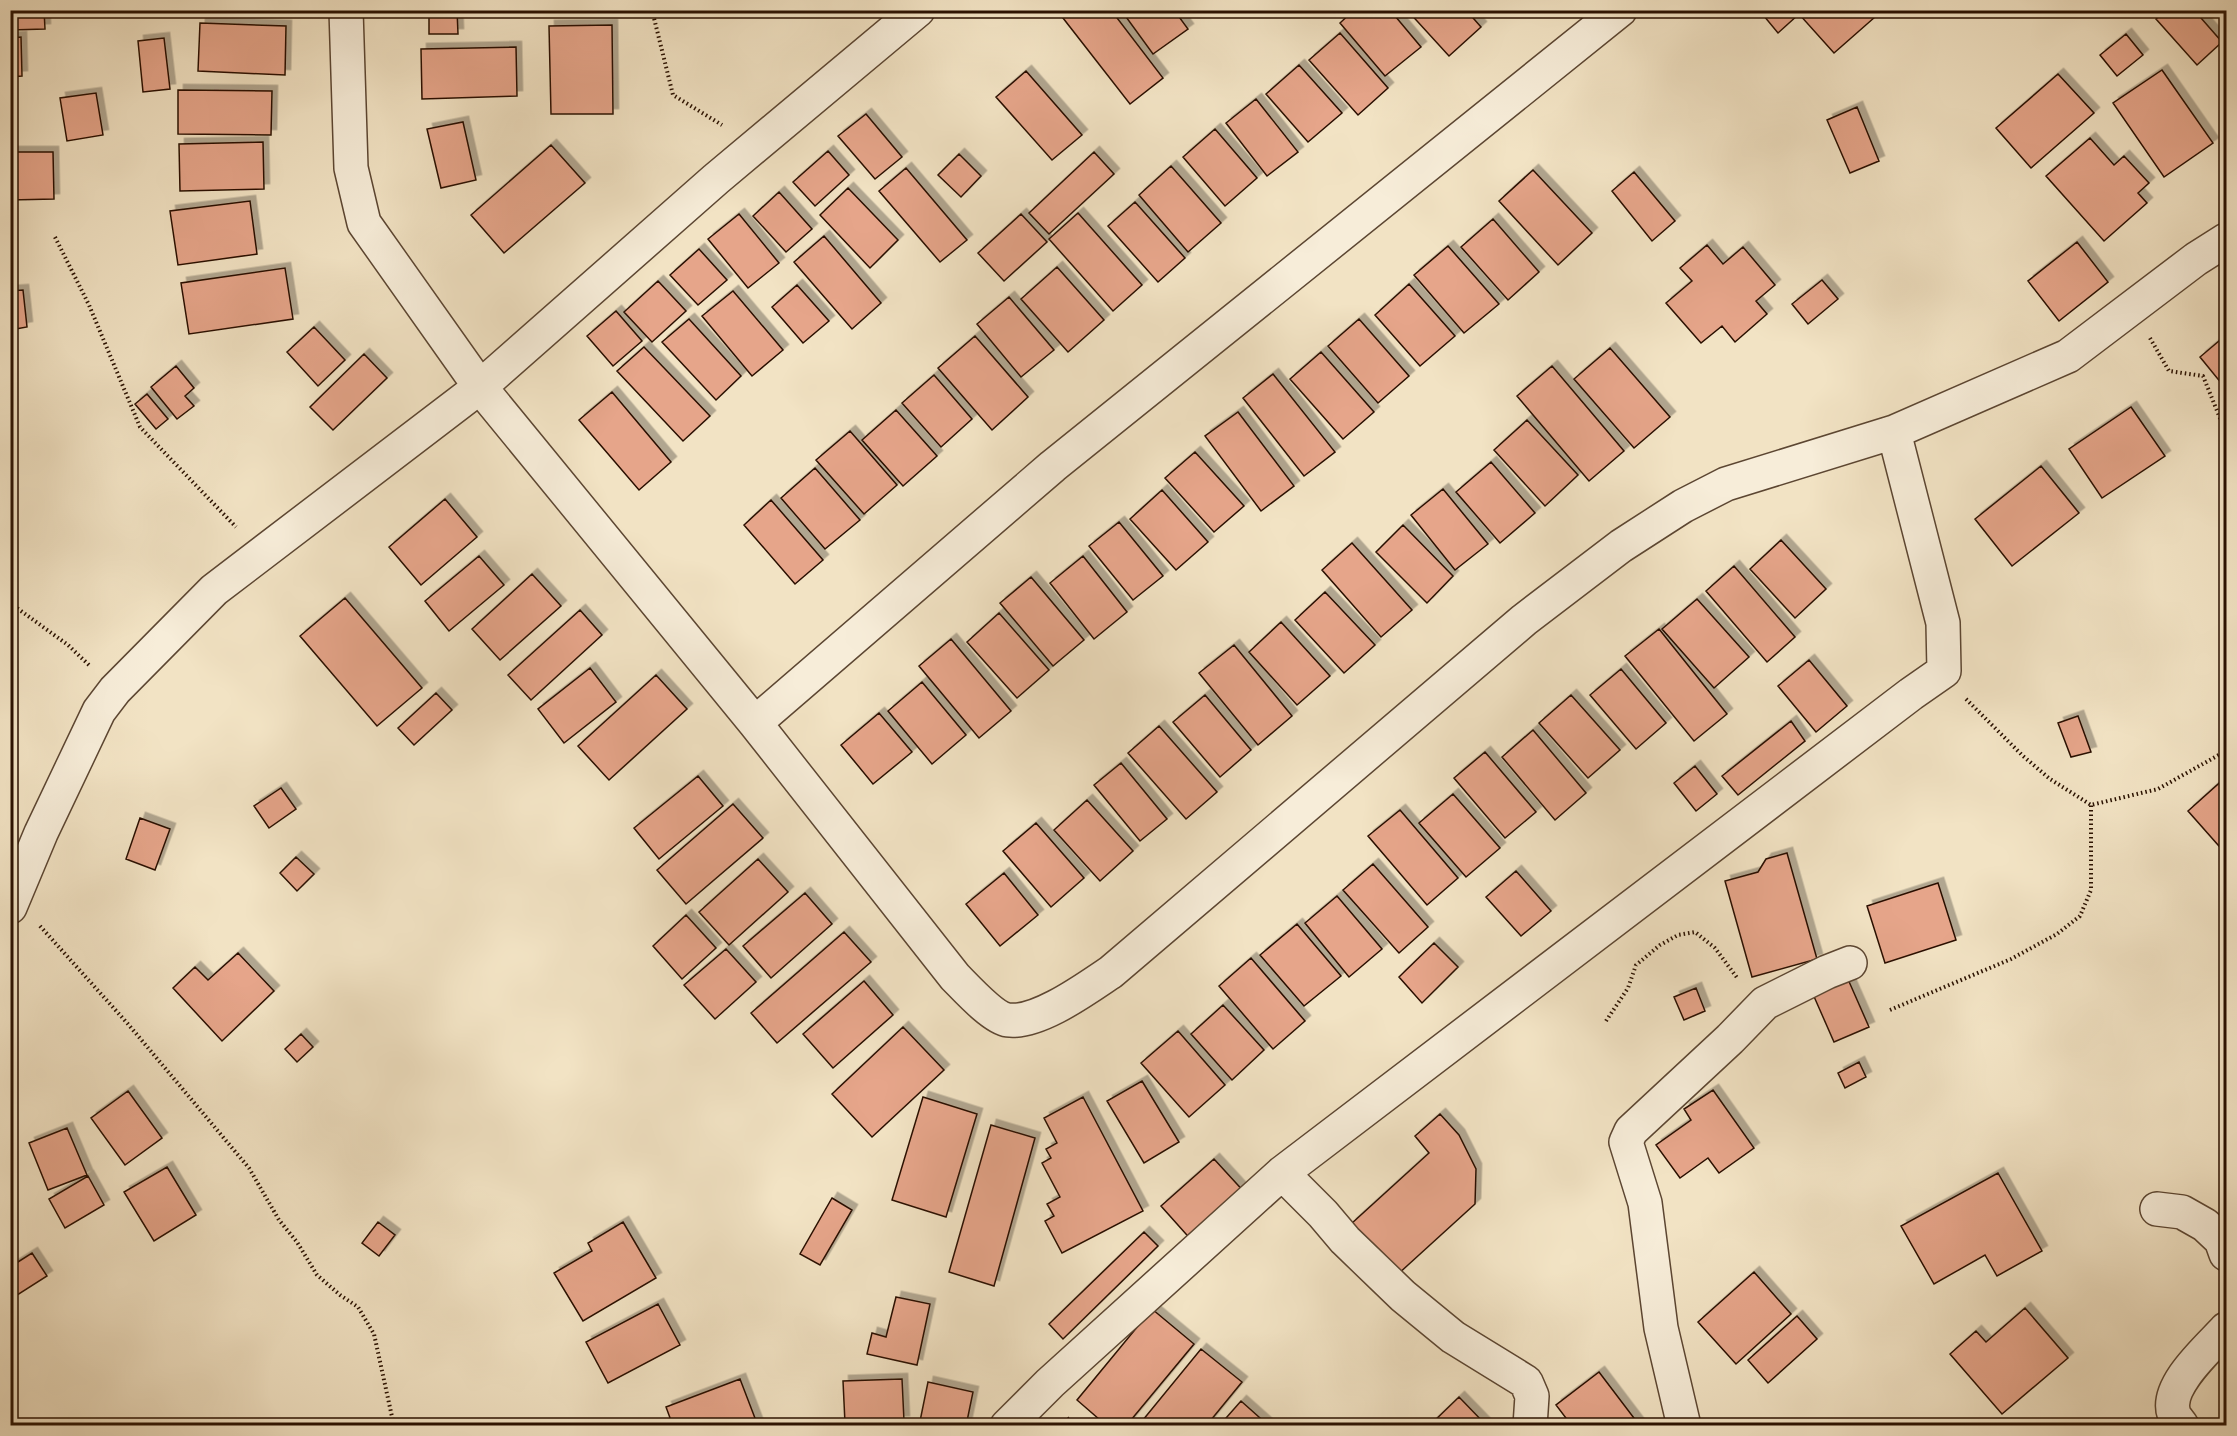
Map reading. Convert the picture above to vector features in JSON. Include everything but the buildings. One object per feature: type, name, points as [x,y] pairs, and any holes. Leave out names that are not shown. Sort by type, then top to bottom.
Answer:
[{"type":"street","points":[[346,10],[351,168],[364,223],[480,387],[755,723],[955,977],[985,1006],[1007,1020],[1027,1018],[1050,1010],[1111,972],[1524,620],[1622,546],[1683,506],[1726,484],[1894,432],[2068,356],[2196,259],[2226,240]]},
{"type":"street","points":[[13,901],[41,833],[99,711],[115,690],[214,590],[480,387],[756,146],[918,10]]},
{"type":"street","points":[[755,723],[1053,466],[1620,10]]},
{"type":"street","points":[[1007,1425],[1050,1383],[1282,1173],[1944,671],[1943,622],[1894,432]]},
{"type":"street","points":[[1684,1425],[1661,1328],[1645,1203],[1626,1142],[1631,1131],[1708,1060],[1765,1003],[1850,963]]},
{"type":"street","points":[[1282,1173],[1345,1240],[1403,1296],[1453,1337],[1526,1382],[1532,1396],[1530,1425]]},
{"type":"street","points":[[2157,1209],[2182,1212],[2205,1225],[2221,1240],[2226,1254]]},
{"type":"street","points":[[2182,1425],[2174,1414],[2175,1391],[2186,1372],[2226,1329]]},
{"type":"path","points":[[652,10],[673,94],[756,146]]},
{"type":"path","points":[[55,237],[89,305],[140,427],[262,553]]},
{"type":"path","points":[[2132,307],[2169,371],[2203,376],[2226,433]]},
{"type":"path","points":[[10,603],[68,645],[115,690]]},
{"type":"path","points":[[1944,671],[1970,703],[2023,756],[2050,779],[2091,805],[2157,789],[2226,751]]},
{"type":"path","points":[[1890,1010],[2011,959],[2057,934],[2080,916],[2091,890],[2091,805]]},
{"type":"path","points":[[13,901],[249,1168],[279,1220],[297,1242],[317,1275],[358,1307],[374,1334],[394,1425]]},
{"type":"path","points":[[1606,1021],[1628,988],[1636,965],[1669,940],[1678,935],[1695,932],[1715,948],[1735,976],[1765,1003]]}]
